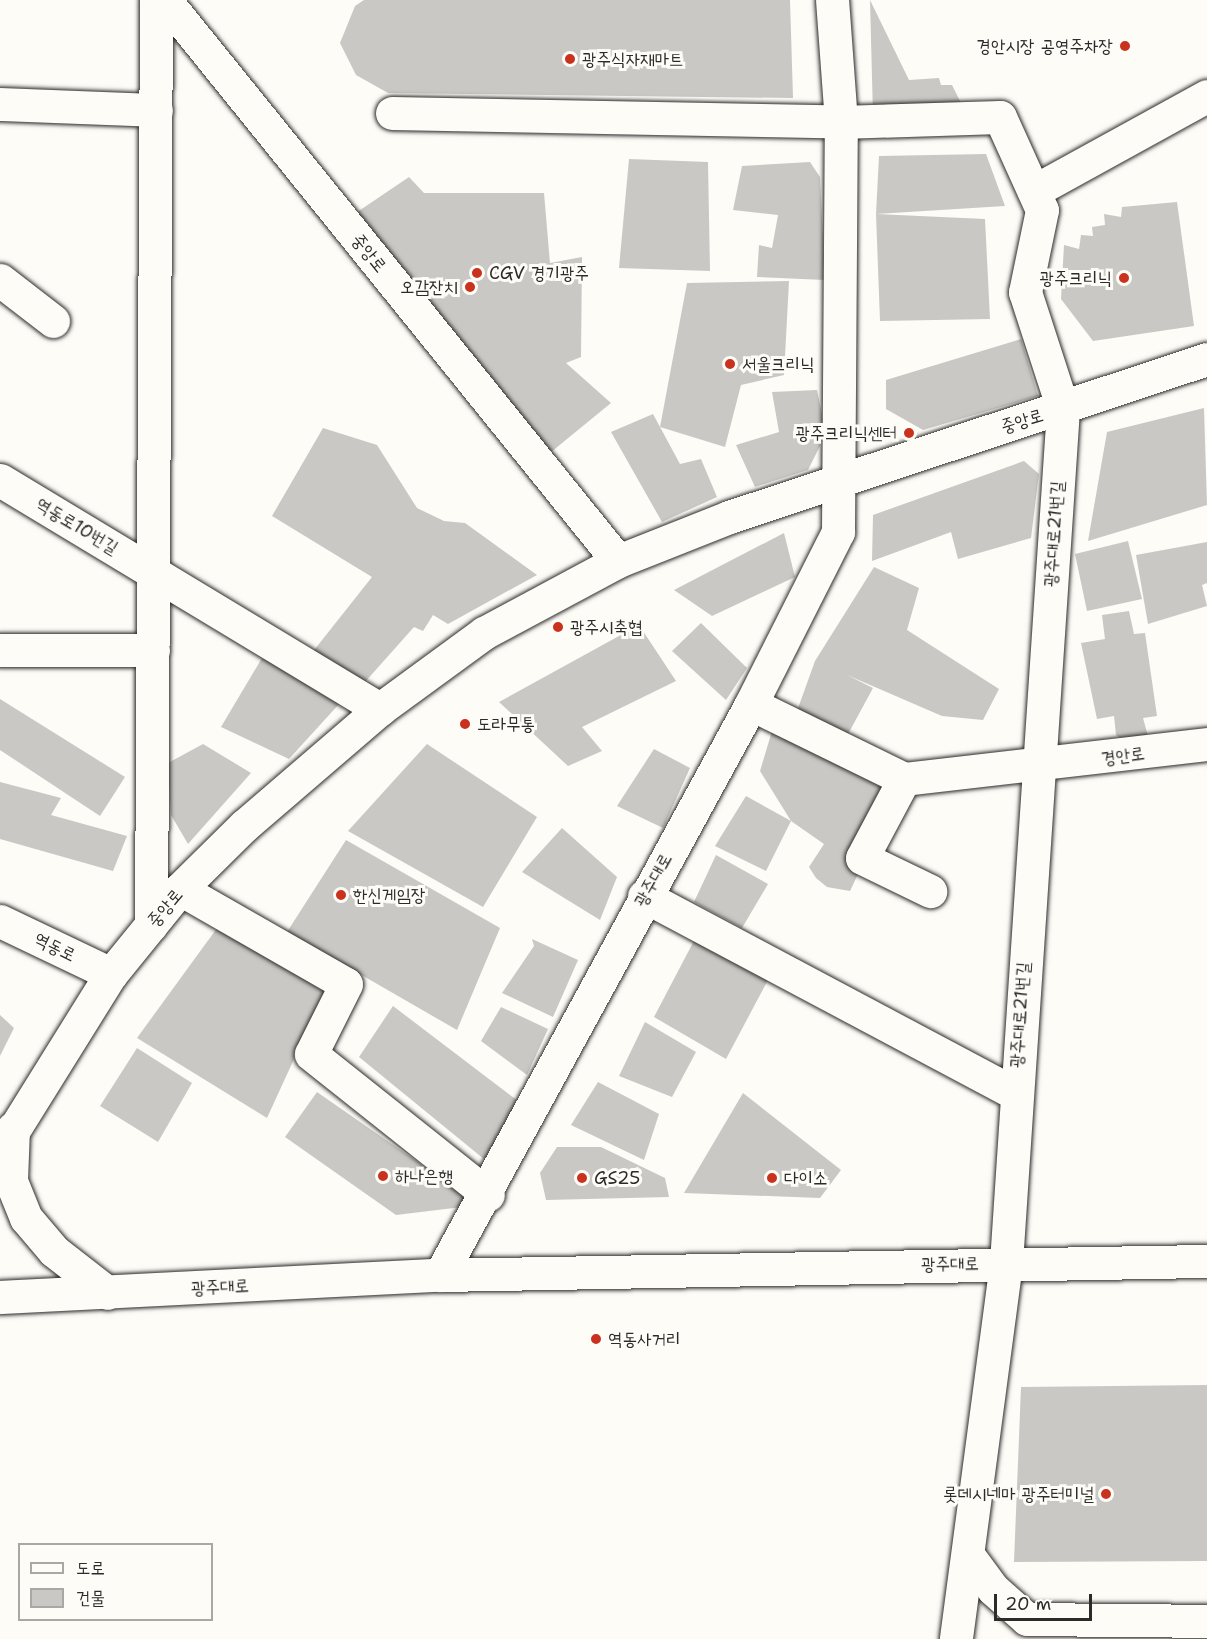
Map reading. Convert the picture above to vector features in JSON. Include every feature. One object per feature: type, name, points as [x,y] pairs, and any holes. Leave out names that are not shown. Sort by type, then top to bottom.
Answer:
[{"type":"street","points":[[151,925],[156,0]]},
{"type":"street","name":"중앙로","points":[[165,0],[618,561]]},
{"type":"street","points":[[832,0],[841,122],[835,479]]},
{"type":"street","points":[[1034,191],[1207,96]]},
{"type":"street","points":[[0,104],[156,110]]},
{"type":"street","points":[[392,112],[841,122],[1000,117],[1042,210],[1024,292],[1063,409]]},
{"type":"street","points":[[0,280],[53,321]]},
{"type":"street","name":"중앙로","points":[[7,1139],[111,974],[180,889],[245,825],[380,708],[484,633],[618,561],[835,479],[1063,409],[1207,359]]},
{"type":"street","name":"광주대로21번길","points":[[956,1639],[1006,1263],[1014,1093],[1063,409]]},
{"type":"street","name":"광주대로","points":[[441,1275],[488,1195],[644,896],[751,704],[838,532],[835,479]]},
{"type":"street","name":"역동로10번길","points":[[0,480],[153,571]]},
{"type":"street","points":[[153,571],[380,708]]},
{"type":"street","points":[[0,650],[153,651]]},
{"type":"street","points":[[751,704],[904,779],[1038,767]]},
{"type":"street","name":"경안로","points":[[1038,767],[1207,744]]},
{"type":"street","points":[[904,779],[862,858],[930,891]]},
{"type":"street","points":[[180,889],[346,984],[311,1054],[488,1195]]},
{"type":"street","points":[[644,896],[1014,1093]]},
{"type":"street","name":"역동로","points":[[0,921],[111,974]]},
{"type":"street","points":[[7,1139],[11,1181],[26,1218],[54,1251],[108,1293]]},
{"type":"street","name":"광주대로","points":[[0,1297],[441,1275],[1207,1261]]},
{"type":"street","points":[[968,1555],[993,1589],[1027,1619],[1207,1621]]},
{"type":"building","name":"광주식자재마트","points":[[364,0],[790,0],[793,98],[388,93],[356,75],[340,43],[355,6]]},
{"type":"building","points":[[870,0],[909,80],[939,78],[941,85],[952,85],[965,111],[873,116]]},
{"type":"building","points":[[986,154],[1005,206],[876,214],[879,156]]},
{"type":"building","points":[[629,159],[708,162],[710,271],[619,268]]},
{"type":"building","points":[[810,162],[820,177],[825,280],[757,277],[759,245],[772,248],[778,215],[733,210],[742,166]]},
{"type":"building","points":[[409,177],[424,193],[544,193],[550,263],[582,257],[581,357],[566,363],[611,403],[534,466],[344,221]]},
{"type":"building","name":"광주크리닉","points":[[1177,202],[1194,326],[1093,341],[1061,299],[1064,245],[1079,249],[1081,235],[1093,236],[1092,227],[1105,225],[1104,214],[1121,217],[1122,207]]},
{"type":"building","points":[[876,214],[985,219],[990,319],[880,321]]},
{"type":"building","name":"서울크리닉","points":[[789,281],[784,375],[741,385],[725,447],[660,427],[687,283]]},
{"type":"building","points":[[1021,339],[1038,396],[923,430],[886,409],[886,380]]},
{"type":"building","points":[[817,390],[826,434],[808,470],[755,487],[736,445],[779,432],[772,392]]},
{"type":"building","points":[[1204,408],[1207,505],[1088,541],[1107,432]]},
{"type":"building","points":[[653,414],[680,464],[701,459],[717,497],[662,522],[611,432]]},
{"type":"building","points":[[323,428],[377,445],[417,508],[444,521],[465,523],[537,575],[448,624],[433,615],[423,631],[414,627],[365,682],[311,654],[372,577],[272,516]]},
{"type":"building","points":[[1024,461],[1039,474],[1031,538],[958,559],[951,532],[872,561],[873,515]]},
{"type":"building","points":[[784,533],[795,577],[712,616],[674,590]]},
{"type":"building","points":[[1128,541],[1142,599],[1087,611],[1075,554]]},
{"type":"building","points":[[1207,542],[1207,583],[1202,585],[1207,606],[1148,624],[1136,555]]},
{"type":"building","points":[[874,567],[919,588],[907,630],[999,689],[983,720],[942,716],[847,675],[873,688],[847,736],[797,711],[815,661]]},
{"type":"building","points":[[1129,611],[1134,634],[1145,633],[1157,716],[1143,718],[1148,736],[1125,741],[1116,735],[1114,716],[1097,719],[1081,643],[1105,639],[1102,615]]},
{"type":"building","points":[[701,623],[747,668],[726,700],[672,651]]},
{"type":"building","points":[[639,625],[676,681],[582,727],[602,751],[568,766],[499,702]]},
{"type":"building","points":[[262,658],[340,703],[289,759],[221,727]]},
{"type":"building","points":[[0,699],[125,777],[100,816],[0,750]]},
{"type":"building","points":[[772,731],[887,790],[890,806],[850,891],[827,887],[816,878],[809,867],[824,844],[791,821],[760,771]]},
{"type":"building","points":[[203,744],[251,773],[188,844],[171,815],[168,763]]},
{"type":"building","points":[[427,744],[537,817],[483,907],[348,831]]},
{"type":"building","points":[[654,749],[690,768],[663,828],[617,806]]},
{"type":"building","points":[[0,782],[61,798],[51,815],[127,836],[113,871],[0,839]]},
{"type":"building","points":[[746,796],[791,821],[766,871],[715,846]]},
{"type":"building","points":[[562,828],[617,877],[600,920],[522,872]]},
{"type":"building","points":[[346,840],[500,928],[457,1030],[287,932]]},
{"type":"building","points":[[716,855],[768,884],[742,928],[694,902]]},
{"type":"building","points":[[220,924],[327,987],[267,1118],[137,1038]]},
{"type":"building","points":[[697,935],[769,978],[726,1059],[654,1017]]},
{"type":"building","points":[[532,939],[578,960],[553,1017],[502,993],[534,946]]},
{"type":"building","points":[[393,1006],[518,1101],[490,1164],[359,1057]]},
{"type":"building","points":[[501,1007],[548,1029],[527,1075],[481,1041]]},
{"type":"building","points":[[0,1015],[14,1028],[0,1056]]},
{"type":"building","points":[[645,1022],[696,1052],[672,1097],[619,1076]]},
{"type":"building","points":[[137,1048],[192,1083],[158,1142],[100,1106]]},
{"type":"building","points":[[598,1082],[659,1114],[644,1160],[571,1125]]},
{"type":"building","points":[[317,1092],[468,1197],[462,1207],[396,1215],[285,1137]]},
{"type":"building","points":[[743,1093],[841,1170],[820,1198],[684,1193]]},
{"type":"building","points":[[557,1147],[601,1147],[665,1178],[669,1197],[546,1200],[540,1173]]},
{"type":"building","points":[[1207,1385],[1207,1561],[1014,1562],[1021,1387]]},
{"type":"place","name":"경안시장 공영주차장","points":[[1125,46]]},
{"type":"place","name":"광주식자재마트","points":[[570,59]]},
{"type":"place","name":"CGV 경기광주","points":[[477,273]]},
{"type":"place","name":"광주크리닉","points":[[1124,278]]},
{"type":"place","name":"오감잔치","points":[[470,287]]},
{"type":"place","name":"서울크리닉","points":[[730,364]]},
{"type":"place","name":"광주크리닉센터","points":[[909,433]]},
{"type":"place","name":"광주시축협","points":[[558,627]]},
{"type":"place","name":"도라무통","points":[[465,724]]},
{"type":"place","name":"한신게임장","points":[[341,895]]},
{"type":"place","name":"하나은행","points":[[383,1176]]},
{"type":"place","name":"GS25","points":[[582,1178]]},
{"type":"place","name":"다이소","points":[[772,1178]]},
{"type":"place","name":"역동사거리","points":[[596,1339]]},
{"type":"place","name":"롯데시네마 광주터미널","points":[[1106,1494]]}]
